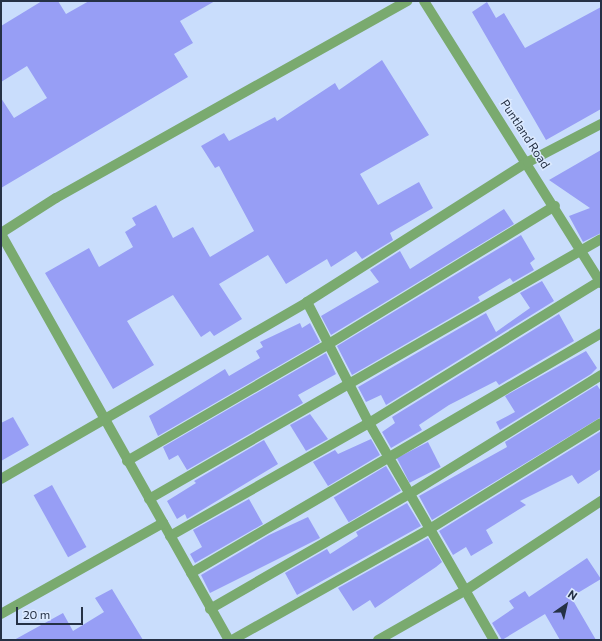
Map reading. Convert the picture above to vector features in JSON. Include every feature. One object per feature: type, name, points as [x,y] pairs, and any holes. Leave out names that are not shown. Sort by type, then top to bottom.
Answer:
[{"type":"street","points":[[407,1],[56,198],[1,234],[210,609],[231,640],[428,530],[601,423]]},
{"type":"street","name":"Puntland Road","points":[[424,1],[528,162],[600,282]]},
{"type":"street","points":[[1,479],[103,417],[307,302],[528,162],[601,124]]},
{"type":"street","points":[[127,461],[328,345],[555,206]]},
{"type":"street","points":[[149,499],[601,239]]},
{"type":"street","points":[[170,536],[369,423],[600,282]]},
{"type":"street","points":[[307,302],[369,423],[411,493],[428,530],[466,590],[494,640]]},
{"type":"street","points":[[191,573],[390,458],[601,333]]},
{"type":"street","points":[[210,609],[411,493],[601,375]]},
{"type":"street","points":[[378,640],[466,590],[601,501]]},
{"type":"street","points":[[1,614],[163,523]]},
{"type":"building","points":[[42,1],[58,1],[66,14],[89,1],[215,1],[180,21],[193,43],[174,54],[188,77],[1,188],[1,98],[14,118],[47,98],[27,66],[1,82],[1,26]]},
{"type":"building","points":[[487,2],[496,18],[504,13],[525,48],[601,7],[601,109],[546,140],[472,12]]},
{"type":"building","points":[[382,60],[429,135],[360,174],[378,205],[419,182],[433,208],[390,233],[393,240],[362,259],[356,251],[331,267],[327,259],[286,284],[268,255],[219,284],[242,319],[214,336],[210,331],[201,337],[173,295],[127,321],[154,365],[113,389],[45,273],[89,248],[99,267],[133,247],[125,232],[136,225],[132,218],[156,205],[173,238],[193,227],[210,257],[254,231],[219,166],[215,168],[201,146],[224,133],[229,141],[275,117],[277,121],[335,83],[339,90]]},
{"type":"building","points":[[601,150],[601,233],[583,242],[569,216],[590,208],[549,180]]},
{"type":"building","points":[[504,209],[514,224],[331,335],[321,316],[379,282],[370,270],[400,251],[410,269]]},
{"type":"building","points":[[521,235],[535,259],[530,263],[534,270],[513,282],[510,278],[478,297],[480,301],[352,375],[337,346]]},
{"type":"building","points":[[542,281],[554,301],[386,405],[381,395],[366,402],[358,387],[486,313],[496,332],[530,308],[520,293]]},
{"type":"building","points":[[559,314],[574,341],[499,385],[496,381],[449,405],[419,425],[422,430],[391,448],[382,432],[395,423],[392,417]]},
{"type":"building","points":[[300,323],[302,328],[310,323],[320,342],[158,436],[149,416],[225,369],[229,376],[260,358],[256,351],[263,347],[260,342]]},
{"type":"building","points":[[586,351],[597,368],[591,374],[500,430],[496,422],[515,412],[505,396]]},
{"type":"building","points":[[326,353],[336,374],[298,395],[303,403],[187,470],[178,455],[169,460],[163,447]]},
{"type":"building","points":[[597,385],[601,391],[601,417],[432,520],[419,496],[507,447],[505,442]]},
{"type":"building","points":[[310,414],[328,439],[306,451],[290,425]]},
{"type":"building","points":[[13,417],[29,445],[1,461],[1,423]]},
{"type":"building","points":[[601,431],[601,469],[578,484],[572,475],[520,501],[526,505],[486,530],[493,543],[471,556],[466,547],[453,555],[439,531]]},
{"type":"building","points":[[371,439],[380,455],[328,486],[313,462],[335,450],[338,454]]},
{"type":"building","points":[[264,440],[278,464],[187,519],[185,514],[177,519],[167,501],[196,483],[194,481]]},
{"type":"building","points":[[428,442],[441,467],[410,483],[397,458]]},
{"type":"building","points":[[386,466],[401,491],[349,522],[334,497]]},
{"type":"building","points":[[52,485],[86,547],[68,557],[34,495]]},
{"type":"building","points":[[249,499],[263,524],[195,563],[190,554],[202,547],[193,530]]},
{"type":"building","points":[[407,503],[421,526],[297,595],[285,573],[327,549],[330,554],[358,536],[356,532]]},
{"type":"building","points":[[308,517],[320,538],[210,593],[201,575],[269,535]]},
{"type":"building","points":[[428,538],[442,562],[375,608],[370,600],[353,611],[338,588]]},
{"type":"building","points":[[587,558],[601,579],[571,597],[596,640],[560,640],[545,614],[502,640],[492,623],[514,608],[509,601],[525,591],[529,597]]},
{"type":"building","points":[[112,589],[143,640],[14,640],[63,613],[73,631],[104,612],[95,598]]}]
